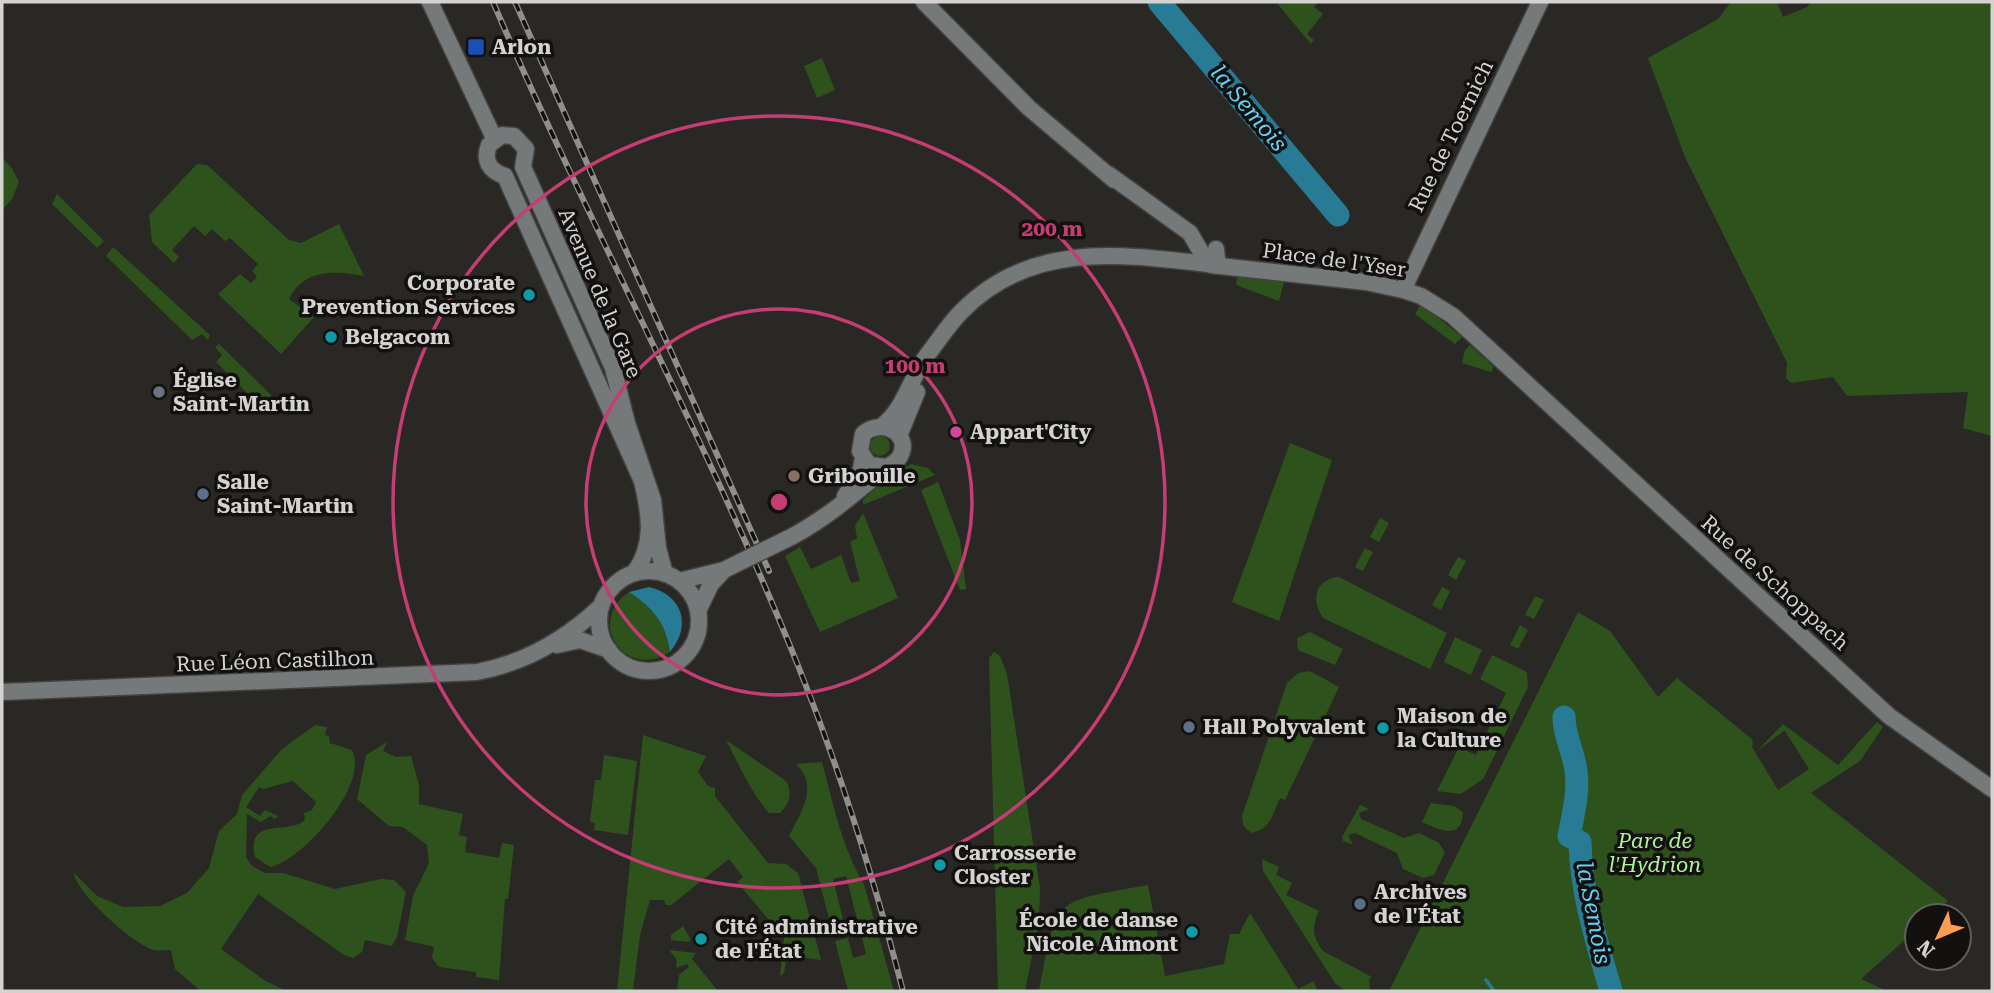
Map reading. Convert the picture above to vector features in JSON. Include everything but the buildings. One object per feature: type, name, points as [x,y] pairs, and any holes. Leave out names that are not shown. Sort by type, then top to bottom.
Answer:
[{"type":"main road","name":"Avenue de la Gare","points":[[429,2],[490,144],[489,167],[505,176],[642,481],[649,517],[649,548],[634,573]]},
{"type":"main road","points":[[924,2],[1029,108],[1187,239],[1189,254],[1171,260]]},
{"type":"main road","name":"Rue de Toernich","points":[[1403,290],[1541,2]]},
{"type":"main road","name":"Avenue de la Gare","points":[[490,144],[508,135],[519,139],[526,149],[523,167],[525,173],[613,368],[627,424],[653,500],[658,548],[672,577]]},
{"type":"main road","points":[[1082,153],[1195,230],[1212,260]]},
{"type":"main road","points":[[1108,174],[1191,233],[1212,260]]},
{"type":"main road","points":[[837,508],[860,473],[863,458],[860,442],[863,434],[883,425],[897,412],[910,382],[962,311],[1004,280],[1032,267],[1087,255],[1212,260]]},
{"type":"main road","name":"Place de l'Yser","points":[[1212,260],[1227,259],[1249,269],[1366,282],[1421,296],[1453,316],[1540,395]]},
{"type":"main road","points":[[672,577],[694,599],[698,611],[699,625],[690,649],[678,662],[665,668],[636,670],[625,665],[609,650],[600,629],[601,606],[618,582],[634,573],[672,577],[724,570],[793,536],[837,508],[898,459],[902,452],[899,436],[936,344]]},
{"type":"main road","name":"Rue de Schoppach","points":[[1540,395],[1889,716],[1992,789]]},
{"type":"main road","points":[[883,425],[899,436]]},
{"type":"main road","points":[[863,458],[869,465],[886,467]]},
{"type":"main road","points":[[698,611],[711,584],[724,570]]},
{"type":"main road","name":"Rue Léon Castilhon","points":[[544,649],[601,606]]},
{"type":"main road","name":"Rue Léon Castilhon","points":[[2,692],[452,676],[503,667],[544,649],[580,640],[609,650]]},
{"type":"green space","points":[[1276,2],[1318,2],[1314,7],[1323,14],[1307,34],[1314,40],[1311,44]]},
{"type":"green space","points":[[1731,2],[1777,2],[1783,17],[1807,7],[1812,2],[1992,2],[1992,436],[1963,428],[1968,392],[1847,396],[1833,377],[1791,383],[1786,378],[1787,363],[1685,157],[1648,58],[1718,19]]},
{"type":"green space","points":[[822,58],[835,90],[817,98],[804,66]]},
{"type":"green space","points":[[2,158],[12,168],[19,182],[12,199],[2,210]]},
{"type":"green space","points":[[197,164],[207,165],[289,240],[301,243],[339,224],[364,276],[321,274],[311,277],[295,289],[289,299],[314,317],[281,354],[218,294],[240,274],[251,283],[257,277],[252,271],[258,264],[230,238],[225,241],[212,229],[205,236],[194,226],[172,250],[179,257],[174,263],[152,242],[149,215]]},
{"type":"green space","points":[[57,194],[104,241],[97,248],[52,204]]},
{"type":"green space","points":[[113,247],[210,335],[208,340],[202,334],[192,340],[106,256]]},
{"type":"green space","points":[[1238,273],[1285,278],[1279,301],[1236,285]]},
{"type":"green space","points":[[1421,304],[1462,337],[1455,344],[1415,314]]},
{"type":"green space","points":[[219,344],[273,397],[260,406],[216,362],[222,355],[215,347]]},
{"type":"green space","points":[[1470,345],[1494,367],[1491,372],[1462,363],[1465,350]]},
{"type":"green space","points":[[880,436],[887,439],[890,446],[887,453],[880,456],[873,453],[870,446],[873,439]]},
{"type":"green space","points":[[1290,443],[1332,460],[1279,621],[1232,602]]},
{"type":"green space","points":[[911,464],[928,468],[935,475],[863,505],[863,500],[884,480]]},
{"type":"green space","points":[[938,482],[960,540],[966,589],[960,590],[921,490]]},
{"type":"green space","points":[[863,513],[898,598],[820,632],[785,556],[800,547],[811,569],[841,555],[851,583],[860,581],[850,542],[857,538],[855,526]]},
{"type":"green space","points":[[1380,518],[1389,523],[1379,542],[1370,537]]},
{"type":"green space","points":[[1365,548],[1373,552],[1363,571],[1355,567]]},
{"type":"green space","points":[[1458,557],[1466,561],[1456,580],[1448,575]]},
{"type":"green space","points":[[1339,577],[1447,633],[1430,669],[1323,618],[1317,604],[1318,591],[1325,582]]},
{"type":"green space","points":[[1442,587],[1450,591],[1441,610],[1432,605]]},
{"type":"green space","points":[[629,592],[645,604],[662,624],[670,652],[654,659],[638,659],[616,644],[611,631],[611,618],[616,604]]},
{"type":"green space","points":[[1535,596],[1544,600],[1534,619],[1525,615]]},
{"type":"green space","name":"Parc de l'Hydrion","points":[[1578,612],[1610,631],[1658,697],[1677,678],[1753,740],[1752,747],[1778,790],[1809,769],[1785,731],[1757,751],[1783,724],[1838,765],[1877,722],[1883,727],[1860,761],[1811,793],[1948,901],[1903,902],[1903,942],[1861,979],[1887,991],[1389,991]]},
{"type":"green space","points":[[1520,625],[1528,630],[1518,649],[1510,645]]},
{"type":"green space","points":[[1310,632],[1343,649],[1335,665],[1298,650],[1297,638]]},
{"type":"green space","points":[[1455,637],[1482,650],[1471,675],[1444,662]]},
{"type":"green space","points":[[994,652],[1000,656],[1007,674],[1040,888],[1039,921],[1025,991],[998,991],[989,658]]},
{"type":"green space","points":[[1492,655],[1527,672],[1528,687],[1483,779],[1461,794],[1437,791],[1459,747],[1476,755],[1506,693],[1480,679]]},
{"type":"green space","points":[[1310,671],[1339,687],[1285,800],[1280,798],[1263,829],[1251,833],[1243,825],[1242,816],[1287,683],[1298,673]]},
{"type":"green space","points":[[315,725],[327,727],[325,735],[329,736],[330,743],[352,750],[355,765],[342,801],[329,820],[298,852],[270,867],[255,857],[256,836],[262,831],[298,824],[305,820],[304,813],[312,810],[316,802],[293,781],[263,789],[259,787],[246,807],[260,816],[265,810],[278,816],[275,819],[270,816],[261,822],[247,814],[246,857],[252,866],[265,873],[283,873],[335,889],[381,879],[394,880],[406,892],[397,937],[392,946],[365,940],[362,952],[353,958],[344,955],[258,894],[221,949],[264,980],[286,991],[201,991],[175,969],[171,950],[154,950],[145,946],[107,917],[85,893],[74,873],[97,896],[123,907],[160,906],[187,893],[209,868],[219,831],[237,814],[242,795],[282,749]]},
{"type":"green space","points":[[643,735],[706,756],[698,772],[708,786],[715,788],[715,796],[768,863],[786,864],[798,873],[821,960],[787,955],[784,973],[780,976],[784,938],[737,882],[743,877],[729,859],[671,905],[666,905],[664,900],[650,900],[640,935],[633,991],[617,991]]},
{"type":"green space","points":[[726,740],[786,781],[789,798],[780,813],[769,813],[762,805]]},
{"type":"green space","points":[[387,742],[383,751],[396,757],[411,756],[419,785],[419,804],[463,814],[459,835],[467,837],[465,852],[499,858],[502,843],[514,845],[508,899],[505,899],[499,980],[476,977],[476,972],[439,967],[432,958],[434,947],[405,940],[413,896],[429,863],[427,845],[403,827],[389,826],[357,799],[366,755]]},
{"type":"green space","points":[[604,755],[637,761],[628,835],[594,830],[595,823],[590,822],[595,780],[601,780]]},
{"type":"green space","points":[[822,762],[844,840],[864,884],[894,991],[848,991],[835,941],[848,938],[853,958],[866,954],[846,876],[833,879],[846,931],[833,934],[816,868],[789,836],[806,800],[807,791],[807,782],[796,764]]},
{"type":"green space","points":[[1431,803],[1454,806],[1463,812],[1459,827],[1449,831],[1422,822]]},
{"type":"green space","points":[[1360,805],[1369,809],[1359,813],[1361,819],[1404,838],[1419,833],[1438,842],[1445,852],[1434,875],[1423,878],[1403,869],[1397,853],[1355,833],[1348,835],[1353,845],[1343,841],[1342,837]]},
{"type":"green space","points":[[1262,859],[1279,867],[1276,875],[1292,883],[1286,895],[1319,911],[1314,931],[1319,946],[1323,951],[1372,977],[1369,979],[1370,991],[1345,991],[1335,983],[1263,871]]},
{"type":"green space","points":[[1148,885],[1165,976],[1224,964],[1230,934],[1239,934],[1250,913],[1298,989],[1314,981],[1317,991],[1039,991],[1050,936],[1064,908],[1093,896]]},
{"type":"green space","points":[[683,926],[691,940],[671,940],[671,935]]},
{"type":"green space","points":[[669,950],[696,953],[692,959],[718,991],[677,991],[679,975],[689,967],[687,964],[676,968],[677,960]]},
{"type":"water","points":[[649,587],[670,597],[680,613],[681,632],[670,652],[662,624],[645,604],[629,592]]},
{"type":"waterway","name":"la Semois","points":[[1159,2],[1338,215]]},
{"type":"waterway","name":"la Semois","points":[[1564,717],[1577,779],[1569,836],[1580,842],[1587,899],[1611,991]]},
{"type":"waterway","points":[[1486,980],[1494,991]]},
{"type":"railway","points":[[493,2],[764,583],[829,747],[881,909],[903,991]]},
{"type":"railway","points":[[515,2],[769,571]]},
{"type":"place","name":"Arlon","points":[[476,47]]},
{"type":"place","name":"Corporate Prevention Services","points":[[529,295]]},
{"type":"place","name":"Belgacom","points":[[331,337]]},
{"type":"place","name":"Église Saint-Martin","points":[[159,392]]},
{"type":"place","name":"Appart'City","points":[[956,432]]},
{"type":"place","name":"Gribouille","points":[[794,476]]},
{"type":"place","name":"Salle Saint-Martin","points":[[203,494]]},
{"type":"place","name":"Hall Polyvalent","points":[[1189,727]]},
{"type":"place","name":"Maison de la Culture","points":[[1383,728]]},
{"type":"place","name":"Carrosserie Closter","points":[[940,865]]},
{"type":"place","name":"Archives de l'État","points":[[1360,904]]},
{"type":"place","name":"École de danse Nicole Aimont","points":[[1192,932]]},
{"type":"place","name":"Cité administrative de l'État","points":[[701,939]]}]
